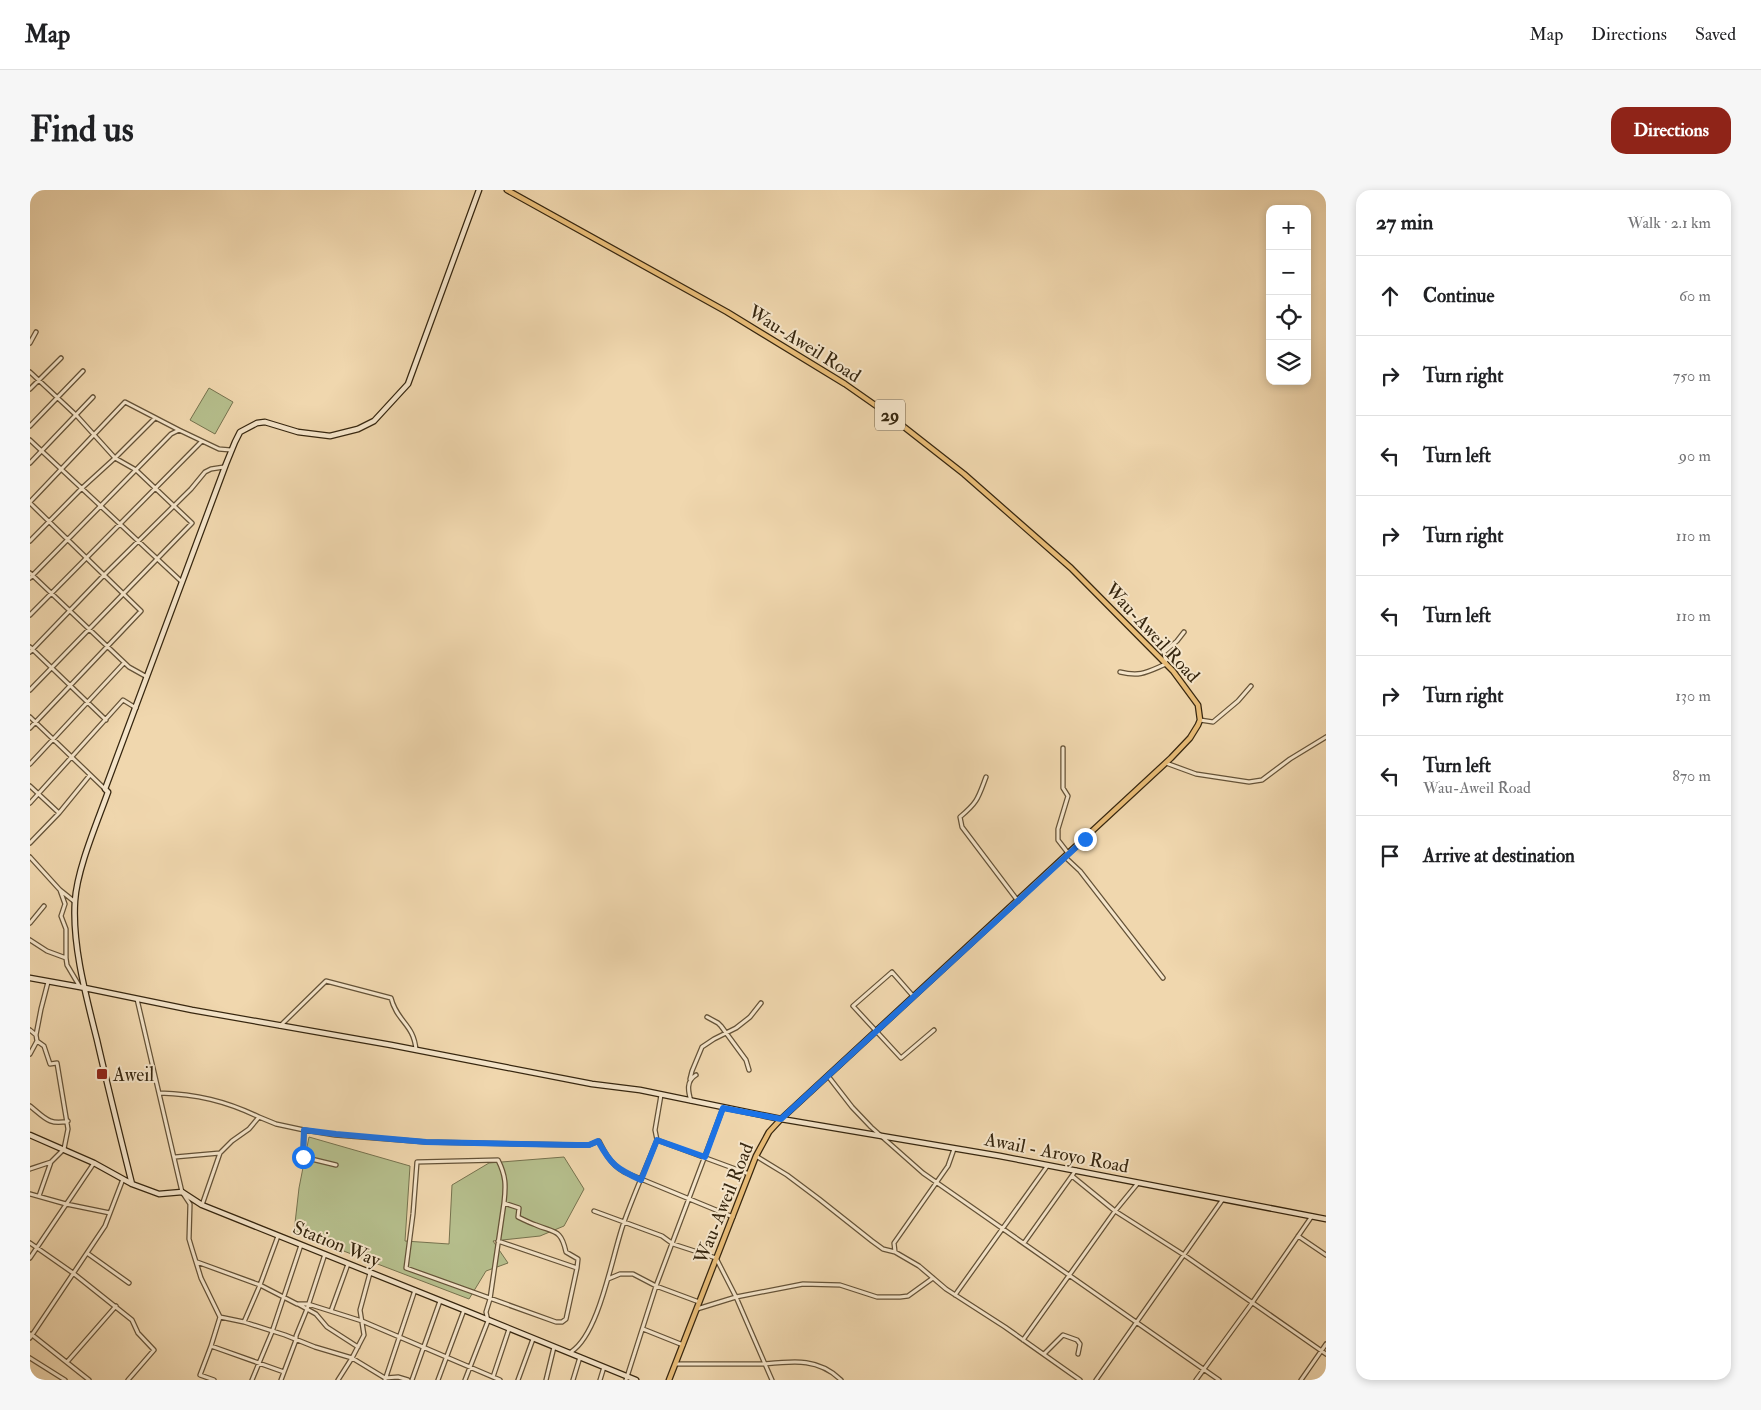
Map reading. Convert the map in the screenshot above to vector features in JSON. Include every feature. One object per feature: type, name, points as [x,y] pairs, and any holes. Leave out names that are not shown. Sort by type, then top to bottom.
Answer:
[{"type":"main road","name":"Wau-Aweil Road","points":[[507,190],[727,312],[845,384],[885,412],[964,474],[1039,538],[1101,597],[1166,664],[1198,705],[1200,720],[1190,738],[1166,763],[781,1119],[770,1132],[756,1156],[669,1380]]},
{"type":"street","points":[[105,789],[231,450],[242,430],[257,423],[266,422],[298,432],[330,436],[358,429],[374,421],[408,384],[479,190]]},
{"type":"street","points":[[30,343],[36,332]]},
{"type":"street","points":[[30,389],[61,358]]},
{"type":"street","points":[[30,426],[83,371]]},
{"type":"street","points":[[30,372],[77,416],[115,458],[136,470],[192,523],[30,690]]},
{"type":"street","points":[[30,463],[94,397]]},
{"type":"street","points":[[30,728],[142,612],[30,502],[125,402],[219,449],[231,450]]},
{"type":"street","points":[[30,541],[155,418]]},
{"type":"street","points":[[147,677],[135,672],[124,663],[31,575],[68,540],[171,434],[179,430]]},
{"type":"street","points":[[30,440],[182,582]]},
{"type":"street","points":[[30,615],[202,441]]},
{"type":"street","points":[[106,720],[31,650],[71,612],[104,575],[174,506],[205,472],[210,469],[225,467]]},
{"type":"street","points":[[1120,672],[1134,676],[1166,664],[1164,652],[1177,642],[1184,632]]},
{"type":"street","points":[[30,764],[88,704],[124,663]]},
{"type":"street","points":[[1200,720],[1213,722],[1238,701],[1251,686]]},
{"type":"street","points":[[30,804],[123,700],[136,708]]},
{"type":"street","points":[[30,717],[108,792],[76,890],[74,902],[76,940],[82,987],[132,1184]]},
{"type":"street","points":[[1166,763],[1196,774],[1249,782],[1262,780],[1290,759],[1326,737]]},
{"type":"street","points":[[1063,748],[1063,788],[1068,796],[1058,830],[1058,840],[1067,856],[1163,978]]},
{"type":"street","points":[[30,843],[59,813],[90,775]]},
{"type":"street","points":[[986,776],[979,798],[974,806],[960,817],[962,827],[1018,901]]},
{"type":"street","points":[[30,786],[59,813]]},
{"type":"street","points":[[30,857],[60,890],[74,902]]},
{"type":"street","points":[[60,890],[64,904],[60,916],[66,929],[67,965],[82,987]]},
{"type":"street","points":[[30,923],[44,906]]},
{"type":"street","points":[[30,940],[47,951],[66,958]]},
{"type":"street","points":[[914,997],[892,972],[853,1006],[901,1058],[934,1030]]},
{"type":"street","name":"Awail - Aroyo Road","points":[[30,978],[781,1119],[1076,1170],[1326,1219]]},
{"type":"street","points":[[280,1026],[326,981],[391,998],[393,1007],[400,1019],[410,1029],[415,1040],[416,1050]]},
{"type":"street","points":[[30,1054],[37,1041],[36,1035],[40,1009],[48,982]]},
{"type":"street","points":[[137,999],[182,1192],[190,1204],[189,1239],[201,1278],[220,1316],[200,1375],[214,1380]]},
{"type":"street","points":[[691,1101],[688,1087],[692,1071],[702,1047],[714,1038],[736,1028],[750,1017],[761,1003]]},
{"type":"street","points":[[707,1018],[718,1022],[746,1060],[749,1070]]},
{"type":"street","points":[[30,1030],[36,1035]]},
{"type":"street","points":[[37,1041],[44,1046],[50,1064],[56,1063],[68,1121],[64,1149],[51,1162],[39,1196]]},
{"type":"street","points":[[690,1079],[696,1075]]},
{"type":"street","points":[[828,1076],[852,1107],[923,1173],[1219,1380]]},
{"type":"street","points":[[160,1093],[180,1093],[214,1099],[276,1124],[336,1134],[426,1142],[589,1145],[598,1141],[612,1164],[641,1180],[732,1217]]},
{"type":"street","points":[[571,1352],[587,1334],[598,1308],[624,1222],[657,1140],[655,1130],[661,1095]]},
{"type":"street","points":[[30,1106],[51,1122],[68,1121]]},
{"type":"street","points":[[627,1378],[656,1286],[723,1108]]},
{"type":"street","points":[[202,1206],[220,1154],[259,1117]]},
{"type":"street","points":[[304,1130],[303,1157],[336,1165]]},
{"type":"street","points":[[30,1135],[94,1163],[132,1184],[159,1194],[182,1192]]},
{"type":"street","points":[[657,1140],[749,1174]]},
{"type":"street","points":[[895,1252],[894,1243],[948,1166],[954,1148]]},
{"type":"street","points":[[175,1157],[220,1154]]},
{"type":"street","points":[[756,1156],[787,1175],[883,1249],[895,1252],[919,1266],[955,1295],[1080,1380]]},
{"type":"street","points":[[465,1380],[488,1321],[486,1312],[490,1299],[506,1187],[504,1173],[498,1160],[417,1162],[406,1268],[490,1299],[528,1311],[556,1322],[562,1322],[566,1319],[578,1259],[566,1252],[563,1239],[556,1232],[518,1218],[519,1208],[504,1203]]},
{"type":"street","points":[[30,1169],[51,1162]]},
{"type":"street","points":[[30,1258],[94,1163]]},
{"type":"street","points":[[955,1295],[1048,1165]]},
{"type":"street","points":[[1024,1243],[1076,1170]]},
{"type":"street","points":[[1072,1176],[1116,1211],[1184,1255],[1326,1354]]},
{"type":"street","points":[[89,1380],[31,1335],[105,1226],[123,1179]]},
{"type":"street","points":[[1023,1340],[1138,1183]]},
{"type":"street","name":"Station Way","points":[[182,1192],[202,1206],[415,1290],[532,1339],[571,1352],[627,1378],[636,1380]]},
{"type":"street","points":[[30,1194],[110,1213]]},
{"type":"street","points":[[1096,1380],[1223,1200]]},
{"type":"street","points":[[594,1211],[662,1236],[673,1244],[716,1258],[736,1297],[772,1380]]},
{"type":"street","points":[[1196,1380],[1312,1216]]},
{"type":"street","points":[[244,1322],[278,1236]]},
{"type":"street","points":[[1298,1236],[1326,1255]]},
{"type":"street","points":[[498,1241],[577,1268]]},
{"type":"street","points":[[30,1243],[116,1306],[132,1320],[138,1333],[154,1350],[128,1380]]},
{"type":"street","points":[[252,1380],[272,1332],[301,1245]]},
{"type":"street","points":[[87,1253],[129,1283]]},
{"type":"street","points":[[281,1380],[325,1254]]},
{"type":"street","points":[[197,1262],[260,1285],[307,1309],[316,1314],[327,1327],[358,1347]]},
{"type":"street","points":[[331,1311],[348,1264]]},
{"type":"street","points":[[338,1380],[364,1335],[360,1310],[370,1273]]},
{"type":"street","points":[[607,1280],[620,1274],[633,1274],[656,1286],[699,1302]]},
{"type":"street","points":[[697,1309],[736,1297],[803,1284],[840,1285],[877,1297],[908,1296],[933,1278]]},
{"type":"street","points":[[385,1379],[415,1290]]},
{"type":"street","points":[[412,1380],[425,1348],[440,1301]]},
{"type":"street","points":[[297,1304],[308,1304],[362,1321],[500,1380]]},
{"type":"street","points":[[67,1362],[116,1306]]},
{"type":"street","points":[[438,1380],[464,1310]]},
{"type":"street","points":[[220,1316],[244,1322],[352,1358],[385,1379],[398,1377],[408,1380]]},
{"type":"street","points":[[493,1377],[509,1329]]},
{"type":"street","points":[[643,1329],[683,1345]]},
{"type":"street","points":[[1044,1354],[1063,1335],[1077,1340],[1080,1344],[1078,1354]]},
{"type":"street","points":[[518,1380],[532,1339]]},
{"type":"street","points":[[1301,1380],[1326,1344]]},
{"type":"street","points":[[211,1346],[284,1372]]},
{"type":"street","points":[[546,1380],[554,1346]]},
{"type":"street","points":[[573,1380],[580,1356]]},
{"type":"street","points":[[30,1358],[65,1380]]},
{"type":"street","points":[[676,1364],[765,1364],[797,1361],[831,1370],[840,1380]]},
{"type":"street","points":[[600,1380],[605,1367]]},
{"type":"green space","points":[[209,388],[233,402],[215,434],[190,420]]},
{"type":"green space","points":[[309,1137],[410,1166],[405,1241],[449,1244],[452,1185],[489,1163],[564,1157],[584,1189],[564,1226],[540,1236],[493,1241],[508,1263],[486,1271],[469,1299],[294,1232],[299,1188]]},
{"type":"place","name":"Aweil","points":[[102,1074]]},
{"type":"route","points":[[303,1157],[304,1130],[426,1142],[589,1145],[598,1141],[612,1164],[641,1180],[657,1140],[705,1157],[723,1108],[781,1119],[1085,839]]}]
